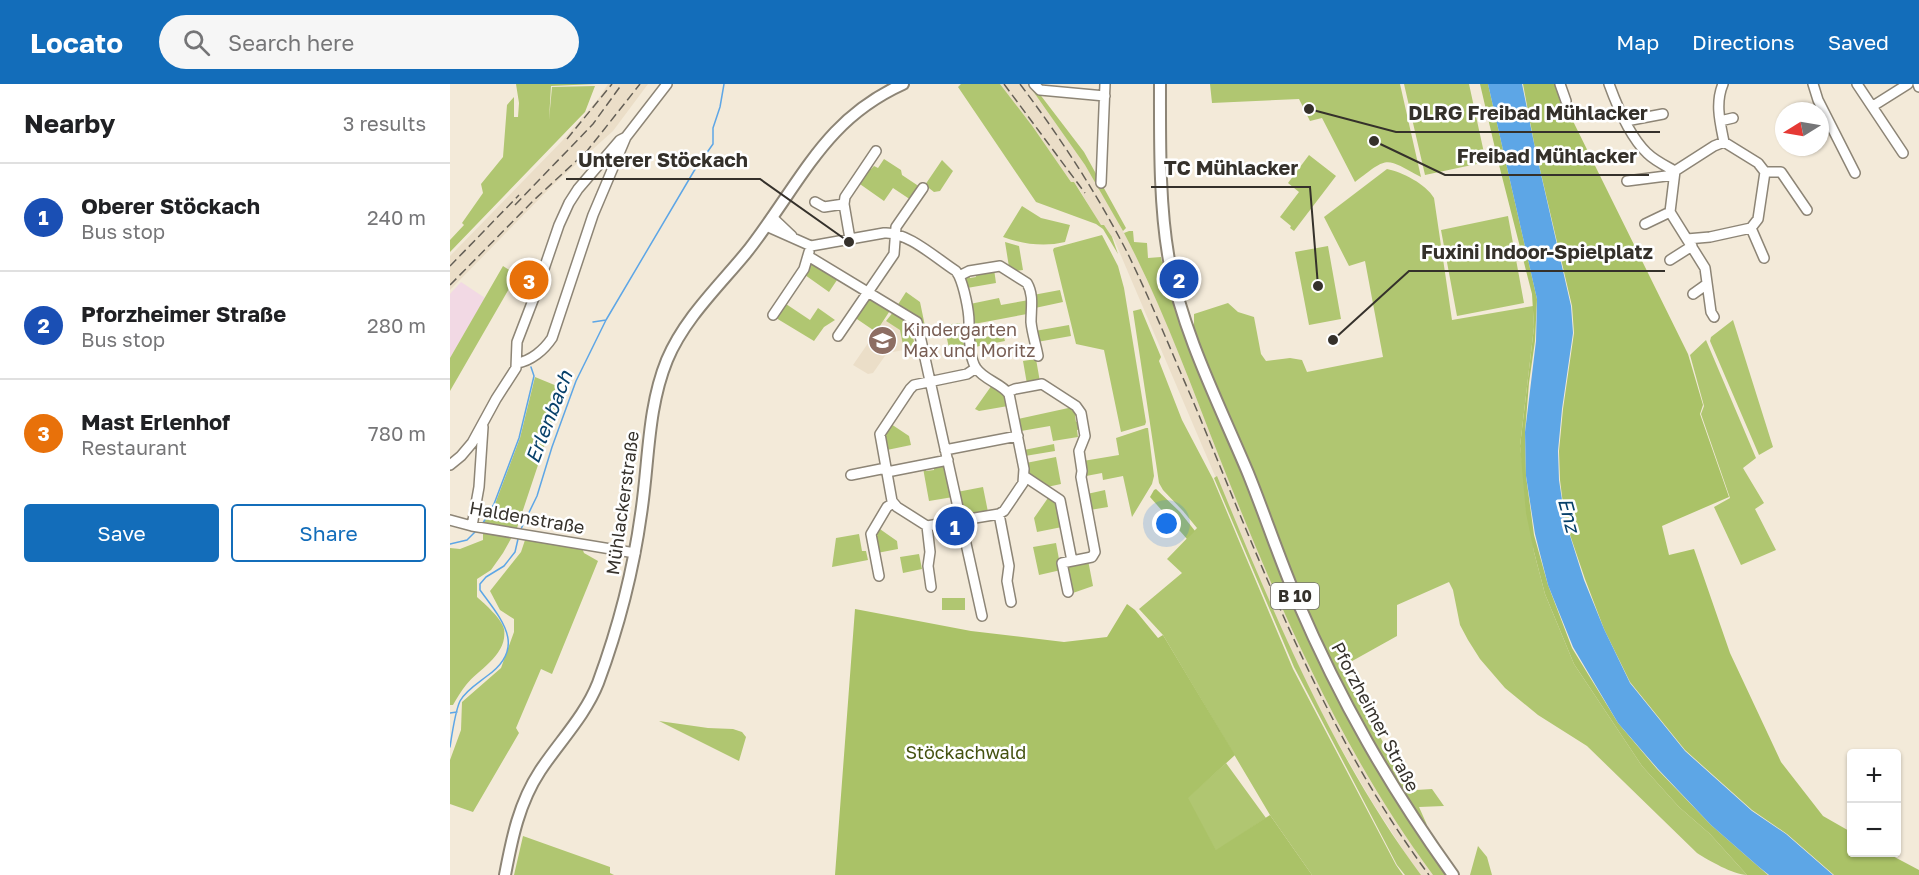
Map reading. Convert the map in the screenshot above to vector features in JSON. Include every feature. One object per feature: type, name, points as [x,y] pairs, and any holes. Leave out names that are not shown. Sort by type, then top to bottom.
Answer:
[{"type":"main road","name":"Mühlackerstraße","points":[[505,875],[513,829],[527,796],[539,773],[586,706],[597,686],[621,610],[642,513],[651,422],[666,361],[696,311],[747,251],[809,162],[833,133],[875,98],[903,84]]},
{"type":"main road","name":"Pforzheimer Straße","points":[[1160,84],[1165,229],[1173,279],[1185,318],[1296,597],[1324,659],[1353,718],[1390,784],[1453,875]]},
{"type":"street","points":[[517,363],[526,361],[552,338],[593,215],[626,137],[667,84]]},
{"type":"street","points":[[1034,84],[1040,90],[1068,89],[1105,96]]},
{"type":"street","points":[[1101,183],[1105,84]]},
{"type":"street","points":[[1560,84],[1566,100]]},
{"type":"street","points":[[1609,84],[1636,141],[1648,155],[1675,173]]},
{"type":"street","points":[[1671,260],[1690,242],[1751,228],[1758,219],[1765,172],[1758,163],[1724,142],[1720,121],[1719,94],[1723,84]]},
{"type":"street","points":[[1813,84],[1818,100],[1855,172]]},
{"type":"street","points":[[1857,84],[1904,153]]},
{"type":"street","points":[[1873,106],[1908,84]]},
{"type":"street","points":[[1626,121],[1663,114]]},
{"type":"street","points":[[1720,121],[1733,118]]},
{"type":"street","points":[[450,465],[467,449],[516,368],[517,342],[536,295],[563,215],[579,189],[620,140],[626,137]]},
{"type":"street","points":[[1627,181],[1675,173],[1714,146],[1724,142]]},
{"type":"street","points":[[850,239],[844,204],[847,193],[876,151]]},
{"type":"street","points":[[1765,172],[1781,172],[1807,210]]},
{"type":"street","points":[[1675,173],[1670,212],[1705,268],[1711,312],[1714,316]]},
{"type":"street","points":[[838,336],[894,254],[895,233],[899,222],[923,188]]},
{"type":"street","points":[[815,202],[825,207],[844,204]]},
{"type":"street","points":[[1645,224],[1670,212]]},
{"type":"street","points":[[769,221],[809,246],[895,233],[909,239],[956,271],[959,276],[969,320],[969,334],[976,368],[1008,392],[1024,476],[1023,483],[999,514],[927,526],[893,503],[880,437],[881,431],[910,389],[917,384],[967,374],[976,368]]},
{"type":"street","points":[[1751,228],[1764,258]]},
{"type":"street","points":[[773,315],[804,269],[809,246]]},
{"type":"street","points":[[808,256],[917,322],[982,616]]},
{"type":"street","points":[[959,276],[969,271],[1000,266],[1027,283],[1033,308],[1031,323],[1038,356]]},
{"type":"street","points":[[1694,294],[1707,284]]},
{"type":"street","points":[[1008,392],[1042,384],[1076,406],[1081,413],[1085,436],[1078,451],[1095,552],[1092,557],[1062,562],[1068,592]]},
{"type":"street","points":[[472,526],[479,487],[483,427],[481,426]]},
{"type":"street","points":[[945,450],[1018,436]]},
{"type":"street","points":[[851,475],[948,460]]},
{"type":"street","points":[[1024,476],[1060,500],[1072,561]]},
{"type":"street","points":[[879,576],[871,534],[887,507],[893,503]]},
{"type":"street","points":[[999,514],[1009,566],[1007,581],[1011,602]]},
{"type":"street","name":"Haldenstraße","points":[[450,520],[472,526],[635,553]]},
{"type":"street","points":[[927,526],[931,587]]},
{"type":"shaded area","points":[[608,84],[648,84],[613,131],[553,185],[450,290],[450,256],[563,140]]},
{"type":"shaded area","points":[[1000,84],[1028,84],[1085,165],[1115,216],[1164,316],[1221,461],[1283,610],[1311,670],[1348,742],[1433,875],[1421,875],[1409,859],[1371,800],[1302,675],[1113,237],[1101,226],[1079,189],[1074,182],[1071,182]]},
{"type":"shaded area","points":[[461,282],[485,298],[450,358],[450,294]]},
{"type":"shaded area","points":[[884,320],[900,329],[904,350],[887,353],[873,373],[868,374],[853,365]]},
{"type":"green space","points":[[516,84],[596,84],[551,86],[549,120],[552,87],[595,86],[585,112],[450,252],[450,240],[464,225],[462,223],[483,193],[481,184],[503,157],[507,105],[514,97],[514,117],[518,117],[519,103]]},
{"type":"green space","points":[[961,84],[1000,84],[1071,182],[1074,182],[1101,225],[1104,225],[1112,237],[1118,254],[1103,229],[1096,224],[1036,202],[958,87]]},
{"type":"green space","points":[[1028,84],[1032,84],[1084,152],[1126,228],[1123,231],[1085,165]]},
{"type":"green space","points":[[1210,84],[1400,84],[1421,177],[1387,162],[1374,167],[1355,182],[1322,118],[1310,121],[1299,99],[1212,103]]},
{"type":"green space","points":[[1404,84],[1469,84],[1486,162],[1425,175]]},
{"type":"green space","points":[[1480,84],[1488,84],[1537,299],[1525,432],[1526,476],[1534,535],[1548,585],[1572,648],[1618,723],[1657,769],[1711,825],[1768,875],[1747,875],[1642,766],[1574,664],[1545,594],[1526,513],[1520,446],[1534,327],[1532,294]]},
{"type":"green space","points":[[1523,84],[1557,84],[1569,113],[1688,354],[1703,405],[1700,414],[1729,497],[1662,526],[1669,555],[1694,549],[1730,653],[1781,762],[1823,816],[1847,830],[1847,857],[1895,857],[1919,870],[1919,875],[1834,875],[1787,834],[1752,810],[1685,750],[1630,682],[1604,629],[1565,520],[1559,451],[1574,333],[1572,306],[1535,148]]},
{"type":"green space","points":[[1309,155],[1336,176],[1294,231],[1280,217],[1299,192],[1288,183]]},
{"type":"green space","points":[[884,159],[920,187],[911,200],[893,188],[884,201],[857,182],[868,167],[878,168]]},
{"type":"green space","points":[[942,160],[953,171],[940,191],[934,192],[925,185]]},
{"type":"green space","points":[[1387,169],[1413,179],[1434,198],[1452,320],[1533,306],[1534,327],[1520,446],[1534,552],[1545,594],[1574,664],[1642,766],[1747,875],[1728,870],[1697,853],[1587,746],[1538,715],[1505,688],[1480,659],[1460,625],[1453,590],[1449,582],[1397,605],[1397,636],[1345,665],[1401,779],[1416,790],[1432,789],[1444,806],[1419,807],[1427,825],[1416,816],[1377,752],[1316,633],[1202,353],[1194,332],[1194,314],[1228,303],[1238,312],[1254,317],[1261,354],[1266,361],[1290,358],[1302,360],[1307,372],[1383,357],[1365,261],[1349,266],[1324,217]]},
{"type":"green space","points":[[1022,206],[1041,218],[1070,225],[1065,242],[1034,244],[1003,237]]},
{"type":"green space","points":[[1508,216],[1524,303],[1457,316],[1441,230]]},
{"type":"green space","points":[[1133,231],[1134,242],[1147,243],[1148,258],[1161,257],[1162,262],[1165,262],[1187,335],[1370,757],[1394,797],[1448,875],[1433,875],[1400,827],[1340,726],[1313,674],[1242,514],[1163,316],[1124,233]]},
{"type":"green space","points":[[1102,235],[1118,266],[1124,288],[1146,422],[1145,425],[1121,432],[1104,350],[1076,344],[1053,250]]},
{"type":"green space","points":[[1005,242],[1019,246],[1023,270],[1016,271],[1009,267]]},
{"type":"green space","points":[[1328,246],[1341,319],[1309,325],[1295,252]]},
{"type":"green space","points":[[812,261],[839,277],[829,292],[805,275]]},
{"type":"green space","points":[[503,266],[517,275],[450,391],[450,358]]},
{"type":"green space","points":[[994,269],[996,283],[967,288],[965,279],[969,274],[970,278],[976,277],[975,273]]},
{"type":"green space","points":[[1060,290],[1063,302],[1035,308],[1033,295]]},
{"type":"green space","points":[[906,292],[920,302],[925,326],[921,327],[897,306]]},
{"type":"green space","points":[[869,296],[891,309],[876,332],[854,317]]},
{"type":"green space","points":[[999,298],[1001,305],[1029,300],[1030,308],[1027,309],[1027,314],[974,324],[970,304]]},
{"type":"green space","points":[[786,304],[810,320],[818,308],[835,320],[824,327],[814,341],[776,318]]},
{"type":"green space","points":[[1141,309],[1161,357],[1159,361],[1182,420],[1213,479],[1293,669],[1403,875],[1312,875],[1270,815],[1163,635],[1139,609],[1182,573],[1167,559],[1197,528],[1159,483],[1133,311]]},
{"type":"green space","points":[[894,311],[915,324],[916,330],[912,331],[915,347],[904,350],[900,330],[886,321]]},
{"type":"green space","points":[[1733,320],[1773,447],[1759,455],[1710,341],[1711,337]]},
{"type":"green space","points":[[960,323],[964,345],[949,348],[944,325]]},
{"type":"green space","points":[[1069,325],[1071,336],[1037,342],[1035,331]]},
{"type":"green space","points":[[1003,334],[1005,341],[975,347],[974,339]]},
{"type":"green space","points":[[1706,340],[1756,458],[1743,468],[1764,503],[1755,509],[1776,550],[1741,565],[1714,507],[1730,498],[1701,414],[1704,406],[1690,355]]},
{"type":"green space","points":[[1036,359],[1040,382],[1027,384],[1023,361]]},
{"type":"green space","points":[[535,377],[557,386],[562,393],[517,528],[491,570],[477,579],[477,597],[493,612],[504,629],[502,646],[491,661],[466,685],[453,705],[450,705],[450,548],[460,549],[483,540],[483,523],[495,504],[520,438]]},
{"type":"green space","points":[[992,385],[1003,394],[1008,406],[979,411],[975,409]]},
{"type":"green space","points":[[1073,407],[1079,415],[1075,416],[1076,422],[1080,421],[1081,429],[1077,430],[1078,437],[1053,441],[1050,426],[1021,431],[1018,419]]},
{"type":"green space","points":[[891,424],[909,436],[911,445],[887,450],[886,436]]},
{"type":"green space","points":[[1148,428],[1154,476],[1152,484],[1132,517],[1123,476],[1103,480],[1102,473],[1086,476],[1083,461],[1119,455],[1116,438]]},
{"type":"green space","points":[[1054,444],[1055,451],[1025,456],[1024,450]]},
{"type":"green space","points":[[1056,457],[1061,484],[1047,487],[1030,475],[1026,463]]},
{"type":"green space","points":[[946,463],[953,497],[929,501],[923,468],[925,467],[926,471],[934,470],[934,466]]},
{"type":"green space","points":[[1217,476],[1260,580],[1332,732],[1359,781],[1421,875],[1405,875],[1397,865],[1294,667],[1214,478]]},
{"type":"green space","points":[[983,487],[988,512],[963,517],[957,492]]},
{"type":"green space","points":[[1156,489],[1180,512],[1195,531],[1187,539],[1150,497]]},
{"type":"green space","points":[[1105,490],[1108,507],[1090,510],[1087,494]]},
{"type":"green space","points":[[1050,495],[1055,499],[1062,527],[1037,532],[1034,518]]},
{"type":"green space","points":[[877,527],[897,541],[898,549],[877,553],[873,536]]},
{"type":"green space","points":[[859,534],[862,551],[866,551],[868,560],[832,567],[836,538]]},
{"type":"green space","points":[[526,537],[582,548],[584,553],[598,561],[552,674],[541,669],[516,728],[519,733],[473,812],[450,804],[450,760],[461,730],[462,702],[501,668],[514,632],[514,619],[500,610],[490,591],[521,552]]},
{"type":"green space","points":[[1056,543],[1061,570],[1039,575],[1033,547]]},
{"type":"green space","points":[[919,554],[922,569],[903,573],[900,557]]},
{"type":"green space","points":[[1088,560],[1093,586],[1070,594],[1065,564]]},
{"type":"green space","points":[[942,598],[965,598],[965,610],[942,610]]},
{"type":"green space","name":"Stöckachwald","points":[[1127,604],[1135,610],[1158,638],[1163,635],[1235,755],[1188,798],[1216,850],[1270,815],[1312,875],[835,875],[855,609],[971,631],[1064,642],[1107,637]]},
{"type":"green space","points":[[659,721],[742,732],[746,737],[739,761]]},
{"type":"green space","points":[[1226,763],[1266,818],[1216,851],[1187,798]]},
{"type":"green space","points":[[523,836],[610,867],[610,873],[614,875],[514,875]]},
{"type":"green space","points":[[1478,846],[1487,857],[1492,875],[1470,875]]},
{"type":"water","points":[[1488,84],[1522,84],[1571,306],[1573,333],[1558,451],[1559,480],[1565,520],[1584,580],[1604,629],[1630,683],[1685,751],[1752,811],[1786,834],[1833,875],[1769,875],[1711,825],[1618,723],[1573,647],[1548,585],[1535,534],[1526,476],[1525,432],[1536,341],[1537,299]]},
{"type":"waterway","name":"Erlenbach","points":[[521,529],[537,496],[576,381],[606,320],[694,171],[713,144],[713,128],[724,84]]},
{"type":"waterway","points":[[593,322],[606,320]]},
{"type":"waterway","points":[[483,523],[494,504],[519,438],[534,376],[531,367]]},
{"type":"waterway","points":[[450,544],[467,540],[475,532]]},
{"type":"waterway","name":"Erlenbach","points":[[450,747],[455,717],[462,697],[499,665],[506,654],[507,633],[496,612],[480,590],[480,584],[486,577],[504,566],[515,552],[518,539]]},
{"type":"waterway","name":"Erlenbach","points":[[450,713],[457,712]]},
{"type":"railway","points":[[567,139],[612,84]]},
{"type":"railway","points":[[515,205],[593,124],[622,84]]},
{"type":"railway","points":[[450,285],[534,200],[587,151],[640,84]]},
{"type":"railway","points":[[1004,84],[1085,193]]},
{"type":"railway","points":[[1020,84],[1077,165],[1127,252],[1161,326],[1297,646],[1357,764],[1391,820],[1429,875]]},
{"type":"railway","points":[[450,266],[519,195]]},
{"type":"place","name":"DLRG Freibad Mühlacker","points":[[1309,109]]},
{"type":"place","name":"Freibad Mühlacker","points":[[1374,141]]},
{"type":"place","name":"Unterer Stöckach","points":[[849,242]]},
{"type":"place","name":"Pforzheimer Straße","points":[[1179,279]]},
{"type":"place","name":"Mast Erlenhof","points":[[529,280]]},
{"type":"place","name":"TC Mühlacker","points":[[1318,286]]},
{"type":"place","name":"Kindergarten Max und Moritz","points":[[882,340]]},
{"type":"place","name":"Fuxini Indoor-Spielplatz","points":[[1333,340]]},
{"type":"place","name":"Oberer Stöckach","points":[[955,526]]},
{"type":"water label","name":"Enz","points":[[1569,515]]}]
